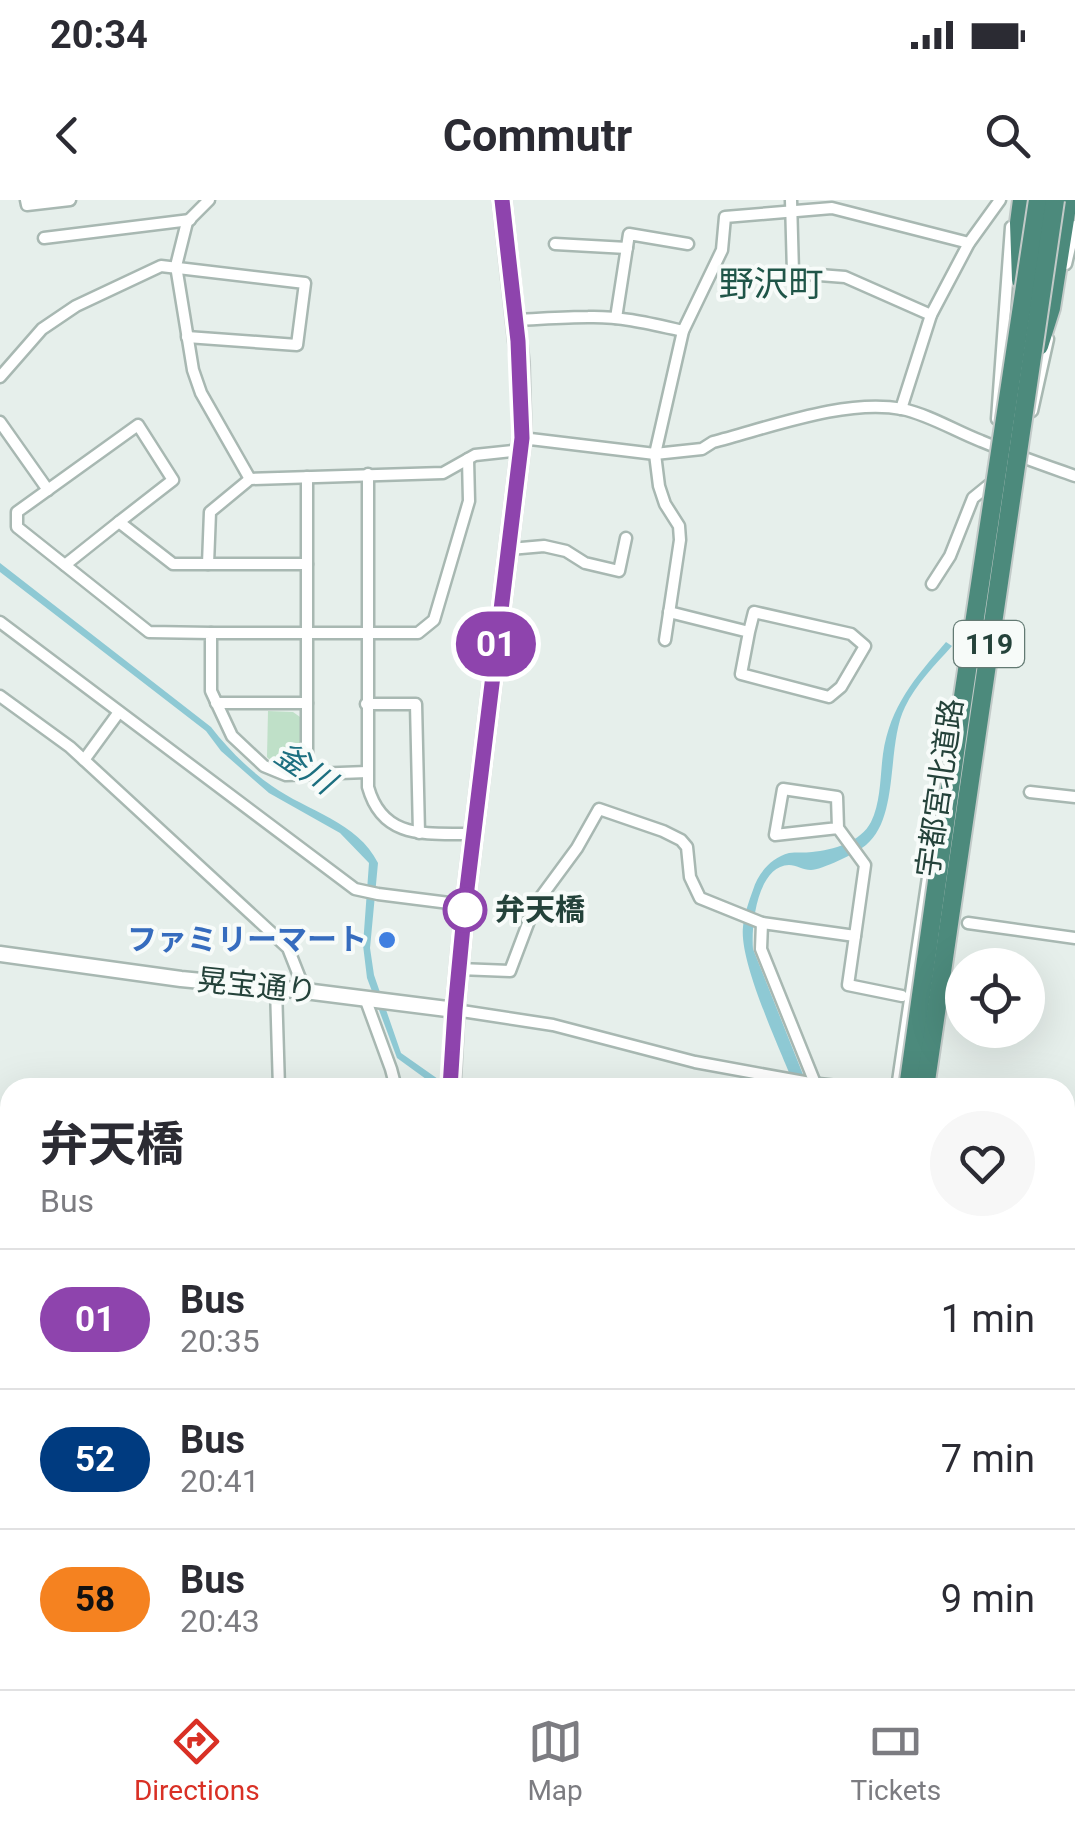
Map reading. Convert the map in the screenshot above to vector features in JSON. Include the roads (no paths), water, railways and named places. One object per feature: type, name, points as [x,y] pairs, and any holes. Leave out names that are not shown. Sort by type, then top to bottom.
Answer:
[{"type":"highway","points":[[451,1078],[465,905],[521,444],[521,380],[502,200]]},
{"type":"highway","points":[[1022,200],[1022,301]]},
{"type":"highway","name":"宇都宮北道路","points":[[909,1078],[1038,200]]},
{"type":"highway","name":"宇都宮北道路","points":[[930,1078],[1055,200]]},
{"type":"highway","points":[[1028,380],[1050,308],[1068,200]]},
{"type":"street","points":[[26,200],[27,205],[70,200]]},
{"type":"street","points":[[208,200],[190,220],[176,266],[193,370],[201,393],[250,479]]},
{"type":"street","points":[[901,409],[931,316],[969,243],[1000,200]]},
{"type":"street","points":[[899,1078],[995,446],[1014,200]]},
{"type":"street","points":[[664,640],[680,540],[679,526],[664,504],[655,468],[656,454],[683,332],[722,250],[725,218],[791,205],[832,208],[969,243]]},
{"type":"street","points":[[791,205],[794,274],[846,277],[931,316]]},
{"type":"street","points":[[44,238],[190,220]]},
{"type":"street","points":[[931,1078],[1024,457],[1075,226]]},
{"type":"street","points":[[616,318],[629,234],[688,244]]},
{"type":"street","points":[[555,244],[627,248]]},
{"type":"street","points":[[0,376],[42,329],[76,306],[161,266],[305,284],[296,344],[188,338]]},
{"type":"street","points":[[516,320],[590,316],[645,322],[683,332]]},
{"type":"street","points":[[208,564],[210,512],[250,479],[444,474],[474,455],[521,444],[656,454],[702,450],[713,442],[828,412],[867,408],[901,409],[936,420],[1075,476]]},
{"type":"street","points":[[0,422],[48,490]]},
{"type":"street","points":[[66,565],[173,480],[138,425],[17,512],[17,527],[149,632],[418,633],[434,620],[469,501],[468,459]]},
{"type":"street","points":[[368,474],[368,787],[380,812],[402,830],[473,834]]},
{"type":"street","points":[[306,477],[308,774]]},
{"type":"street","points":[[932,584],[950,556],[973,498],[989,485]]},
{"type":"street","points":[[119,522],[173,564],[307,564]]},
{"type":"street","points":[[510,549],[544,546],[566,551],[585,564],[619,570],[626,538]]},
{"type":"street","points":[[669,612],[749,632]]},
{"type":"street","points":[[754,612],[850,634],[865,646],[840,688],[828,696],[740,674],[749,632],[754,612]]},
{"type":"street","points":[[0,622],[355,889],[465,905]]},
{"type":"street","points":[[211,633],[211,691],[232,736],[264,766],[286,775],[368,772]]},
{"type":"street","points":[[0,696],[70,747],[288,948],[305,990]]},
{"type":"street","points":[[216,703],[307,702]]},
{"type":"street","points":[[366,704],[416,704],[419,833]]},
{"type":"street","points":[[84,760],[119,712]]},
{"type":"street","points":[[838,828],[774,836],[783,790],[838,796],[838,828],[865,865],[848,985],[902,996]]},
{"type":"street","points":[[1030,792],[1075,797]]},
{"type":"street","points":[[458,969],[510,971],[535,905],[577,848],[599,809],[682,840],[687,847],[690,877],[700,898],[762,924],[855,936]]},
{"type":"street","points":[[968,923],[1075,938]]},
{"type":"street","points":[[762,924],[761,949],[813,1078]]},
{"type":"street","name":"晃宝通り","points":[[0,954],[455,1010]]},
{"type":"street","points":[[276,988],[279,1078]]},
{"type":"street","points":[[374,999],[394,1078]]},
{"type":"street","points":[[455,1010],[553,1025],[695,1062],[776,1078]]},
{"type":"water","points":[[0,563],[211,727],[263,780],[345,827],[369,849],[378,863],[370,948],[374,975],[401,1053],[437,1078],[425,1078],[397,1058],[367,978],[363,945],[369,863],[340,833],[269,793],[221,751],[206,731],[0,572]]},
{"type":"water","points":[[946,642],[952,646],[905,707],[884,817],[877,833],[866,845],[823,867],[778,868],[758,899],[753,949],[804,1078],[791,1078],[747,962],[743,927],[750,899],[762,872],[776,858],[837,847],[866,829],[877,806],[891,721],[914,681]]},
{"type":"place","name":"弁天橋","points":[[465,910]]},
{"type":"place","name":"ファミリーマート","points":[[387,940]]},
{"type":"district","name":"野沢町","points":[[771,284]]},
{"type":"water label","name":"釜川","points":[[305,768]]}]
